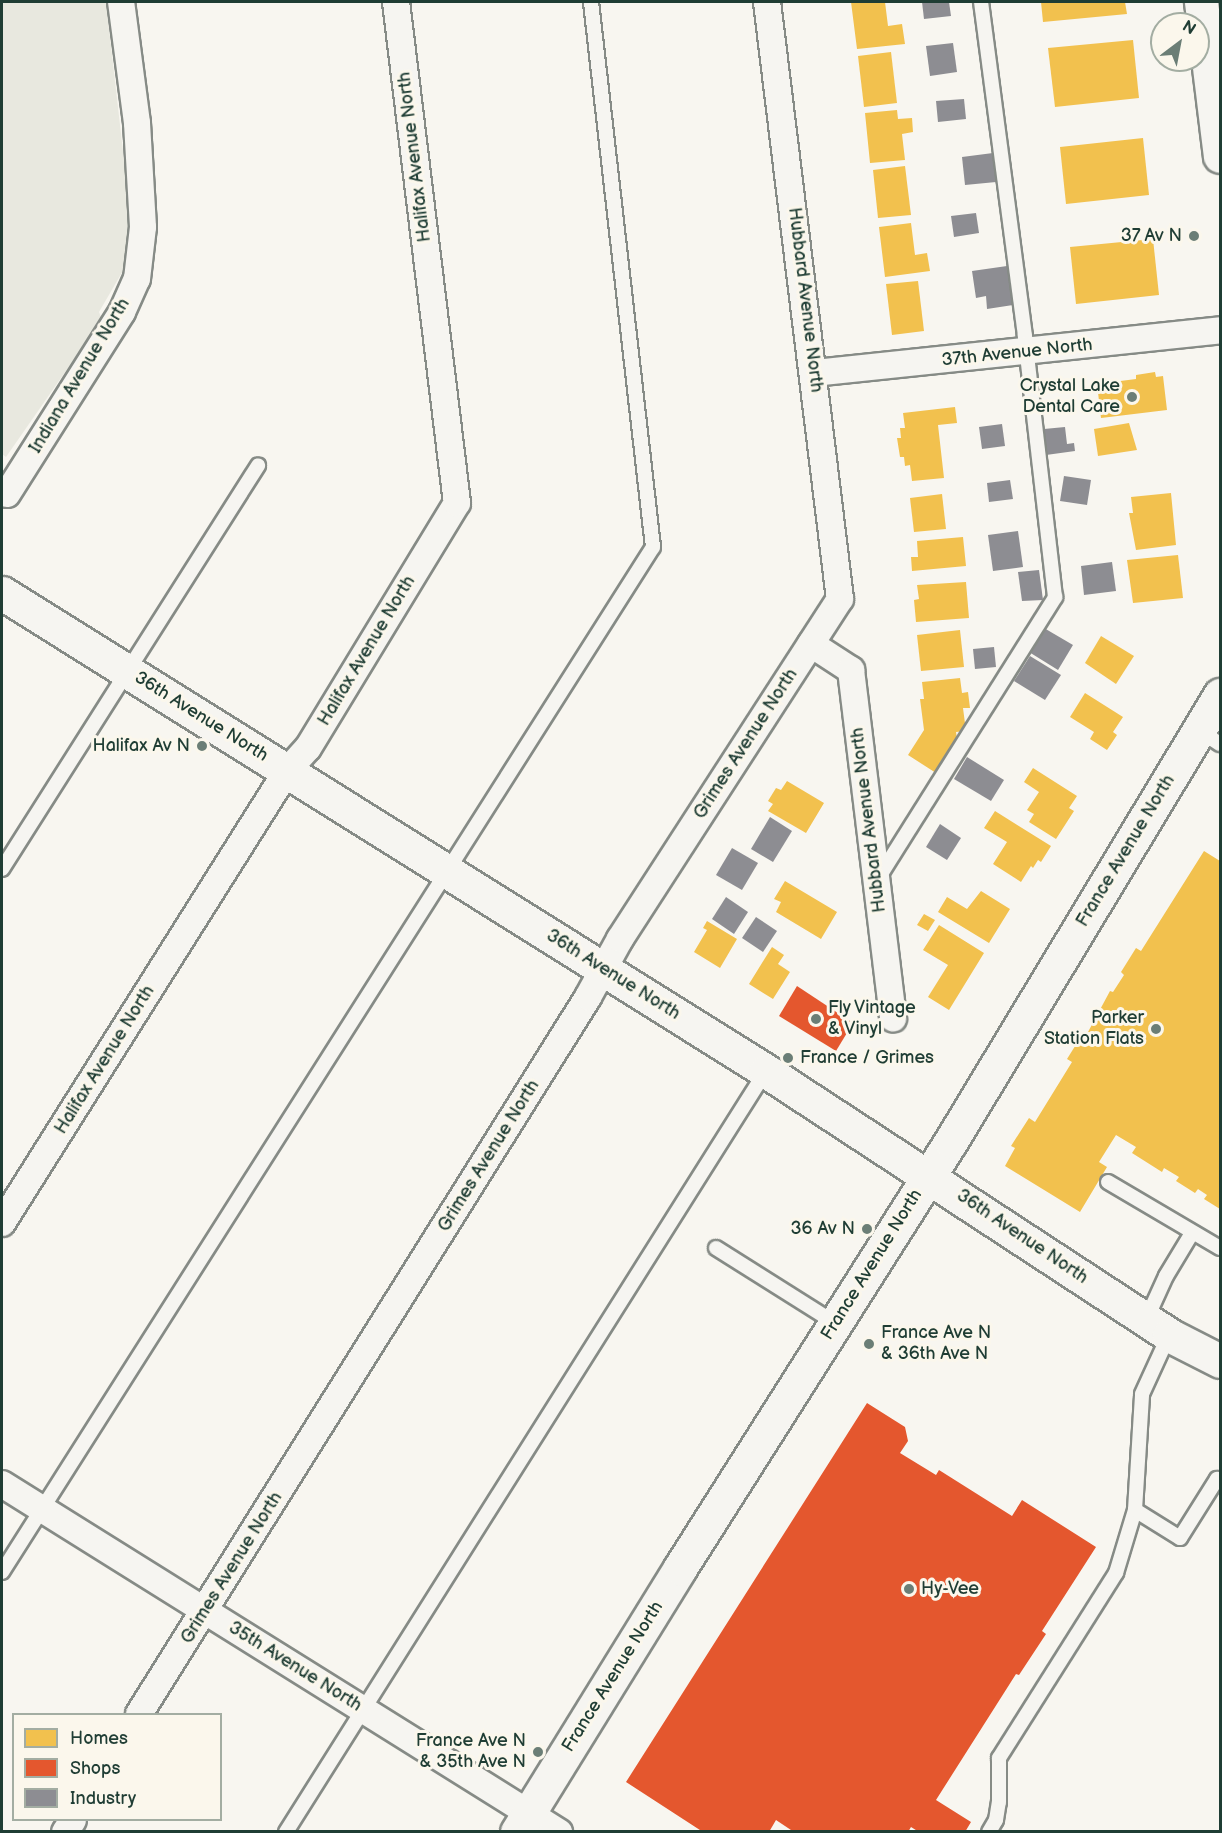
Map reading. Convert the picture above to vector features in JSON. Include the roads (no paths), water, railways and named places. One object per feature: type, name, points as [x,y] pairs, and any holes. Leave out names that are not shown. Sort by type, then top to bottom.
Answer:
[{"type":"street","name":"Indiana Avenue North","points":[[7,494],[122,312],[137,279],[143,226],[137,123],[121,2]]},
{"type":"street","name":"Halifax Avenue North","points":[[2,1223],[287,771],[308,748],[456,503],[396,2]]},
{"type":"street","name":"Hubbard Avenue North","points":[[767,2],[840,598]]},
{"type":"street","points":[[1201,2],[1221,156]]},
{"type":"street","name":"37th Avenue North","points":[[814,373],[1221,330]]},
{"type":"street","name":"36th Avenue North","points":[[2,593],[766,1071],[1157,1327],[1221,1361]]},
{"type":"street","name":"Grimes Avenue North","points":[[141,1713],[605,969],[620,939],[840,598]]},
{"type":"street","name":"Hubbard Avenue North","points":[[811,644],[851,670],[893,1018]]},
{"type":"street","name":"France Avenue North","points":[[523,1822],[928,1176],[1210,737],[1221,695]]},
{"type":"street","name":"35th Avenue North","points":[[2,1484],[363,1709],[523,1822],[559,1832]]},
{"type":"lane","points":[[2,1572],[653,548],[591,2]]},
{"type":"lane","points":[[876,881],[1054,597],[1026,352],[981,2]]},
{"type":"lane","points":[[2,869],[258,465]]},
{"type":"lane","points":[[286,1832],[766,1071]]},
{"type":"lane","points":[[1108,1182],[1221,1248]]},
{"type":"lane","points":[[989,1832],[996,1820],[999,1802],[999,1758],[1116,1573],[1135,1510],[1142,1394],[1166,1276],[1192,1233]]},
{"type":"lane","points":[[716,1248],[835,1323]]},
{"type":"lane","points":[[1135,1510],[1180,1538],[1217,1479],[1221,1481]]},
{"type":"place","name":"37 Av N","points":[[1194,236]]},
{"type":"place","name":"Crystal Lake Dental Care","points":[[1132,397]]},
{"type":"place","name":"Halifax Av N","points":[[202,746]]},
{"type":"place","name":"Fly Vintage & Vinyl","points":[[816,1019]]},
{"type":"place","name":"Parker Station Flats","points":[[1156,1029]]},
{"type":"place","name":"France / Grimes","points":[[788,1058]]},
{"type":"place","name":"36 Av N","points":[[867,1229]]},
{"type":"place","name":"France Ave N & 36th Ave N","points":[[869,1344]]},
{"type":"place","name":"Hy-Vee","points":[[909,1589]]},
{"type":"place","name":"France Ave N & 35th Ave N","points":[[538,1752]]}]
